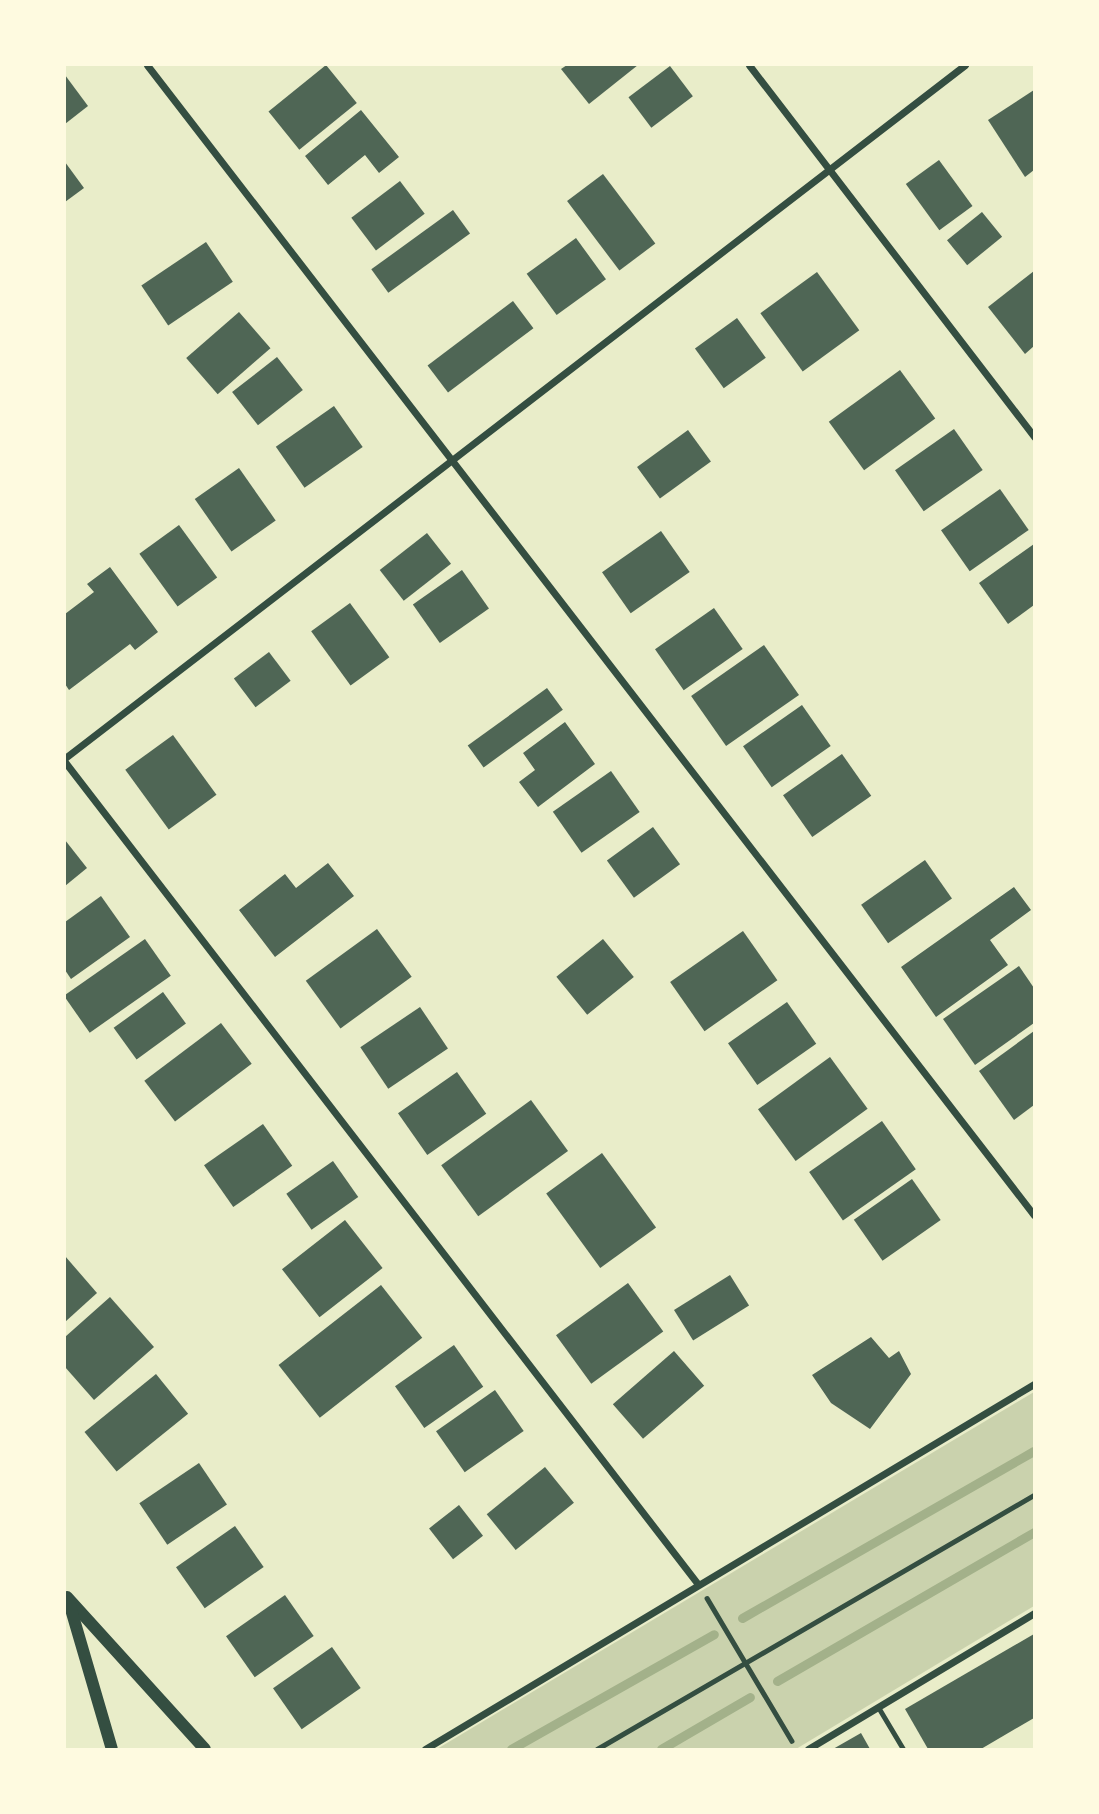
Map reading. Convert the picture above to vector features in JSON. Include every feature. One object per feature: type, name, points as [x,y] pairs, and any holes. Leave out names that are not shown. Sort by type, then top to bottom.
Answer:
[{"type":"street","points":[[147,65],[1034,1215]]},
{"type":"street","points":[[749,65],[1034,437]]},
{"type":"street","points":[[697,1583],[65,760],[450,460],[965,65]]},
{"type":"street","points":[[425,1749],[697,1583],[1034,1384]]},
{"type":"street","points":[[66,1595],[112,1749]]},
{"type":"street","points":[[66,1595],[205,1749]]},
{"type":"street","points":[[808,1749],[1034,1614]]},
{"type":"lane","points":[[878,1707],[903,1749]]},
{"type":"path","points":[[597,1749],[1034,1495]]},
{"type":"path","points":[[697,1583],[748,1662],[797,1749]]},
{"type":"green space","points":[[1034,1392],[1034,1606],[796,1749],[437,1749]]},
{"type":"building","points":[[326,65],[357,103],[299,150],[268,112]]},
{"type":"building","points":[[567,65],[638,65],[589,104],[561,69]]},
{"type":"building","points":[[670,66],[693,96],[651,128],[628,97]]},
{"type":"building","points":[[65,75],[88,106],[65,124]]},
{"type":"building","points":[[1034,90],[1034,170],[1025,177],[988,120]]},
{"type":"building","points":[[361,110],[399,157],[379,173],[365,155],[328,185],[305,156]]},
{"type":"building","points":[[939,160],[973,206],[939,230],[906,184]]},
{"type":"building","points":[[65,162],[84,188],[65,202]]},
{"type":"building","points":[[603,174],[655,243],[619,271],[567,201]]},
{"type":"building","points":[[400,181],[425,214],[376,250],[351,218]]},
{"type":"building","points":[[453,210],[470,233],[388,293],[371,269]]},
{"type":"building","points":[[982,212],[1002,237],[967,265],[947,240]]},
{"type":"building","points":[[576,238],[606,279],[557,315],[527,274]]},
{"type":"building","points":[[206,242],[233,282],[168,325],[141,286]]},
{"type":"building","points":[[1034,271],[1034,346],[1025,354],[988,307]]},
{"type":"building","points":[[817,272],[859,330],[803,371],[760,313]]},
{"type":"building","points":[[513,301],[533,328],[448,393],[428,365]]},
{"type":"building","points":[[239,312],[270,348],[218,394],[186,358]]},
{"type":"building","points":[[737,318],[766,358],[724,388],[695,349]]},
{"type":"building","points":[[277,357],[303,390],[258,425],[232,392]]},
{"type":"building","points":[[900,370],[935,419],[864,470],[829,422]]},
{"type":"building","points":[[334,406],[363,447],[305,488],[276,447]]},
{"type":"building","points":[[954,429],[983,470],[924,511],[895,470]]},
{"type":"building","points":[[688,430],[711,462],[660,499],[637,467]]},
{"type":"building","points":[[239,468],[276,520],[231,551],[195,499]]},
{"type":"building","points":[[1000,489],[1029,530],[970,571],[941,530]]},
{"type":"building","points":[[179,525],[217,578],[178,606],[139,554]]},
{"type":"building","points":[[661,531],[690,572],[631,613],[602,572]]},
{"type":"building","points":[[427,533],[451,564],[404,601],[380,570]]},
{"type":"building","points":[[1034,544],[1034,605],[1008,624],[979,583]]},
{"type":"building","points":[[110,567],[158,632],[135,650],[130,644],[69,690],[65,684],[65,614],[94,592],[87,584]]},
{"type":"building","points":[[462,570],[489,609],[440,643],[413,604]]},
{"type":"building","points":[[350,603],[389,657],[351,685],[311,631]]},
{"type":"building","points":[[714,608],[743,649],[684,690],[655,649]]},
{"type":"building","points":[[764,645],[799,695],[726,746],[691,696]]},
{"type":"building","points":[[269,652],[291,681],[256,707],[234,678]]},
{"type":"building","points":[[547,688],[563,710],[484,767],[468,746]]},
{"type":"building","points":[[802,705],[831,746],[772,787],[743,746]]},
{"type":"building","points":[[565,722],[595,764],[538,807],[519,782],[535,770],[523,753]]},
{"type":"building","points":[[173,735],[216,795],[169,830],[125,770]]},
{"type":"building","points":[[842,754],[871,796],[812,837],[783,795]]},
{"type":"building","points":[[611,771],[640,812],[582,853],[553,812]]},
{"type":"building","points":[[653,827],[680,864],[634,898],[607,861]]},
{"type":"building","points":[[65,840],[87,868],[65,886]]},
{"type":"building","points":[[925,860],[952,899],[888,943],[861,905]]},
{"type":"building","points":[[328,863],[354,896],[275,957],[239,910],[285,874],[296,888]]},
{"type":"building","points":[[1014,887],[1031,910],[990,940],[1008,965],[936,1017],[901,967]]},
{"type":"building","points":[[101,896],[130,937],[71,979],[65,970],[65,922]]},
{"type":"building","points":[[377,929],[412,977],[340,1028],[306,981]]},
{"type":"building","points":[[743,931],[777,980],[705,1031],[670,982]]},
{"type":"building","points":[[145,939],[171,976],[90,1033],[65,995]]},
{"type":"building","points":[[603,939],[634,977],[587,1015],[556,977]]},
{"type":"building","points":[[1019,966],[1034,988],[1034,1023],[975,1065],[943,1019]]},
{"type":"building","points":[[163,992],[186,1024],[137,1059],[114,1028]]},
{"type":"building","points":[[787,1002],[816,1044],[757,1085],[728,1043]]},
{"type":"building","points":[[420,1007],[448,1048],[388,1089],[360,1047]]},
{"type":"building","points":[[221,1023],[252,1064],[175,1122],[144,1081]]},
{"type":"building","points":[[1034,1031],[1034,1105],[1014,1120],[979,1071]]},
{"type":"building","points":[[830,1057],[868,1109],[796,1161],[758,1109]]},
{"type":"building","points":[[457,1072],[486,1114],[427,1155],[398,1113]]},
{"type":"building","points":[[531,1100],[568,1151],[478,1216],[441,1165]]},
{"type":"building","points":[[882,1121],[916,1169],[843,1220],[809,1172]]},
{"type":"building","points":[[263,1124],[292,1166],[233,1207],[204,1165]]},
{"type":"building","points":[[602,1153],[656,1227],[600,1268],[546,1194]]},
{"type":"building","points":[[333,1161],[358,1197],[312,1230],[286,1194]]},
{"type":"building","points":[[912,1179],[941,1220],[883,1261],[854,1220]]},
{"type":"building","points":[[345,1220],[383,1268],[320,1317],[282,1269]]},
{"type":"building","points":[[65,1256],[97,1293],[65,1322]]},
{"type":"building","points":[[730,1275],[749,1306],[693,1341],[674,1310]]},
{"type":"building","points":[[628,1283],[663,1332],[591,1384],[556,1335]]},
{"type":"building","points":[[381,1285],[422,1338],[320,1418],[279,1365]]},
{"type":"building","points":[[110,1297],[154,1347],[94,1400],[65,1367],[65,1337]]},
{"type":"building","points":[[871,1337],[889,1358],[899,1351],[911,1374],[870,1429],[831,1403],[812,1375]]},
{"type":"building","points":[[454,1345],[483,1387],[424,1428],[395,1386]]},
{"type":"building","points":[[674,1351],[704,1386],[643,1439],[613,1404]]},
{"type":"building","points":[[156,1374],[188,1414],[117,1472],[85,1432]]},
{"type":"building","points":[[495,1390],[524,1431],[465,1472],[436,1431]]},
{"type":"building","points":[[199,1463],[227,1504],[167,1545],[139,1503]]},
{"type":"building","points":[[545,1467],[574,1503],[516,1550],[487,1514]]},
{"type":"building","points":[[459,1505],[483,1536],[453,1559],[429,1528]]},
{"type":"building","points":[[235,1526],[264,1567],[205,1608],[176,1567]]},
{"type":"building","points":[[285,1595],[314,1636],[255,1677],[226,1636]]},
{"type":"building","points":[[1034,1634],[1034,1718],[981,1749],[928,1749],[905,1709]]},
{"type":"building","points":[[332,1647],[361,1688],[302,1729],[273,1688]]},
{"type":"building","points":[[861,1733],[870,1749],[833,1749]]},
{"type":"waterway","points":[[742,1618],[1034,1451]]},
{"type":"waterway","points":[[777,1681],[1034,1532]]},
{"type":"waterway","points":[[511,1749],[714,1634]]},
{"type":"waterway","points":[[661,1749],[750,1697]]}]
